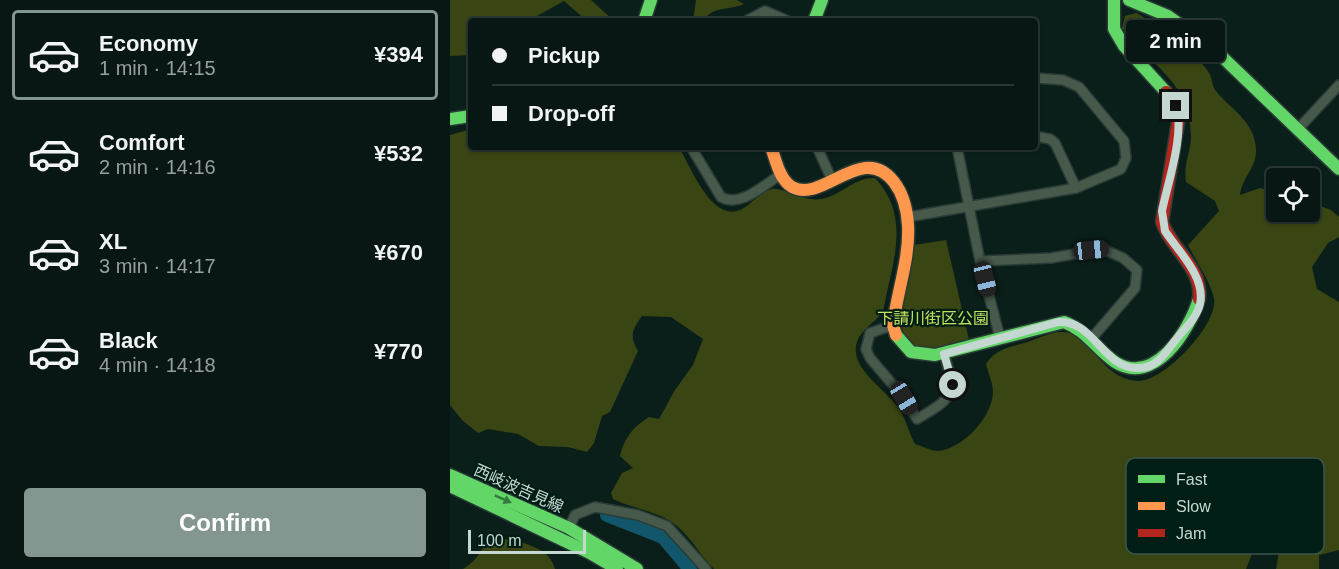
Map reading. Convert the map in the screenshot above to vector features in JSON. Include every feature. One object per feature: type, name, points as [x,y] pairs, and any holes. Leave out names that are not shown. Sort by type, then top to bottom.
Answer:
[{"type":"street","points":[[645,18],[651,0]]},
{"type":"street","points":[[815,18],[822,0]]},
{"type":"street","points":[[772,150],[780,175],[794,186],[804,190],[816,189],[853,169],[862,167],[882,171],[896,184],[908,217],[909,242],[893,325],[895,335],[907,351],[928,357],[1064,322],[1082,329],[1118,364],[1130,368],[1151,366],[1160,360],[1194,316],[1200,304],[1201,292],[1196,276],[1165,231],[1162,222],[1179,116],[1169,95],[1124,46],[1114,29],[1114,0]]},
{"type":"street","points":[[1129,0],[1168,16],[1196,34],[1299,128],[1339,169]]},
{"type":"street","points":[[752,18],[765,11],[781,18]]},
{"type":"street","points":[[908,217],[1076,188],[1121,170],[1126,158],[1124,141],[1079,87],[1062,80],[1038,78]]},
{"type":"street","points":[[1299,128],[1339,85]]},
{"type":"street","points":[[450,119],[468,116]]},
{"type":"street","points":[[1038,137],[1050,139],[1055,143],[1076,188]]},
{"type":"street","points":[[693,150],[721,197],[730,201],[741,199],[780,175]]},
{"type":"street","points":[[818,150],[832,180]]},
{"type":"street","points":[[958,150],[980,261],[1000,338]]},
{"type":"street","points":[[980,261],[1010,257],[1051,258],[1103,249],[1123,258],[1137,270],[1135,288],[1092,338]]},
{"type":"street","points":[[893,325],[870,333],[866,349],[870,358],[904,398],[917,419],[940,406],[951,391],[952,378],[944,354]]},
{"type":"street","name":"西岐波吉見線","points":[[450,475],[569,528],[637,569]]},
{"type":"street","name":"西岐波吉見線","points":[[450,486],[590,553],[617,569]]},
{"type":"street","points":[[569,528],[575,515],[595,507],[638,515],[667,526],[705,569]]},
{"type":"green space","points":[[450,0],[591,0],[611,18],[584,18],[564,1],[533,18],[468,18],[468,55],[450,56]]},
{"type":"green space","points":[[696,0],[737,0],[744,4],[716,10],[706,18],[693,18]]},
{"type":"green space","points":[[1136,13],[1156,30],[1185,48],[1204,66],[1215,90],[1246,123],[1255,139],[1256,156],[1240,195],[1260,188],[1266,190],[1266,222],[1320,222],[1320,206],[1331,210],[1339,217],[1339,237],[1328,243],[1312,267],[1317,289],[1339,302],[1339,550],[1324,554],[1324,458],[1126,458],[1126,554],[1252,554],[1246,569],[714,569],[677,526],[656,514],[613,499],[611,493],[622,473],[633,468],[620,456],[624,443],[634,429],[649,417],[659,419],[675,390],[693,365],[703,339],[671,317],[642,316],[634,329],[633,337],[638,351],[610,412],[602,416],[594,443],[587,452],[568,447],[539,446],[518,434],[488,429],[478,433],[462,420],[450,405],[450,135],[468,130],[468,150],[681,150],[702,189],[718,207],[727,211],[742,209],[762,193],[772,189],[807,198],[821,199],[861,180],[875,178],[886,193],[893,209],[896,241],[883,311],[860,335],[856,355],[865,372],[900,410],[915,444],[929,449],[938,451],[948,449],[966,438],[982,421],[992,401],[993,392],[986,364],[994,355],[1007,348],[1049,334],[1063,332],[1072,334],[1080,339],[1105,365],[1125,378],[1137,381],[1161,373],[1174,363],[1198,337],[1213,310],[1214,299],[1210,287],[1188,245],[1219,211],[1215,201],[1186,182],[1191,136],[1184,101],[1167,75],[1122,28],[1125,16]]},
{"type":"green space","name":"下請川街区公園","points":[[946,240],[969,340],[933,350],[914,347],[905,337],[902,307],[914,245]]},
{"type":"green space","points":[[513,539],[544,553],[549,557],[555,569],[463,569],[476,559],[486,545],[500,540]]},
{"type":"green space","points":[[1278,554],[1323,554],[1319,555],[1319,569],[1276,569]]},
{"type":"waterway","points":[[607,515],[663,537],[690,569]]},
{"type":"traffic: fast","points":[[645,18],[651,0]]},
{"type":"traffic: fast","points":[[815,18],[822,0]]},
{"type":"traffic: fast","points":[[1114,0],[1114,29],[1124,46],[1166,92]]},
{"type":"traffic: fast","points":[[1129,0],[1168,16],[1215,50],[1339,169]]},
{"type":"traffic: fast","points":[[450,119],[468,116]]},
{"type":"traffic: fast","points":[[896,335],[911,352],[935,355],[1064,322],[1079,330],[1115,362],[1129,368],[1143,367],[1168,352],[1178,340],[1199,299]]},
{"type":"traffic: fast","points":[[450,475],[569,528],[637,569]]},
{"type":"traffic: fast","points":[[450,486],[590,553],[617,569]]},
{"type":"traffic: slow","points":[[772,150],[781,174],[792,187],[804,190],[817,188],[856,170],[869,168],[882,171],[894,182],[903,197],[908,225],[905,262],[893,325],[896,335]]},
{"type":"traffic: jam","points":[[1166,92],[1179,116],[1162,222],[1196,278],[1199,299]]},
{"type":"route","points":[[953,385],[944,354],[1058,322],[1072,324],[1082,329],[1118,364],[1141,369],[1160,360],[1194,316],[1200,304],[1201,292],[1196,276],[1165,231],[1162,222],[1162,211],[1178,133],[1179,116],[1176,106]]}]
